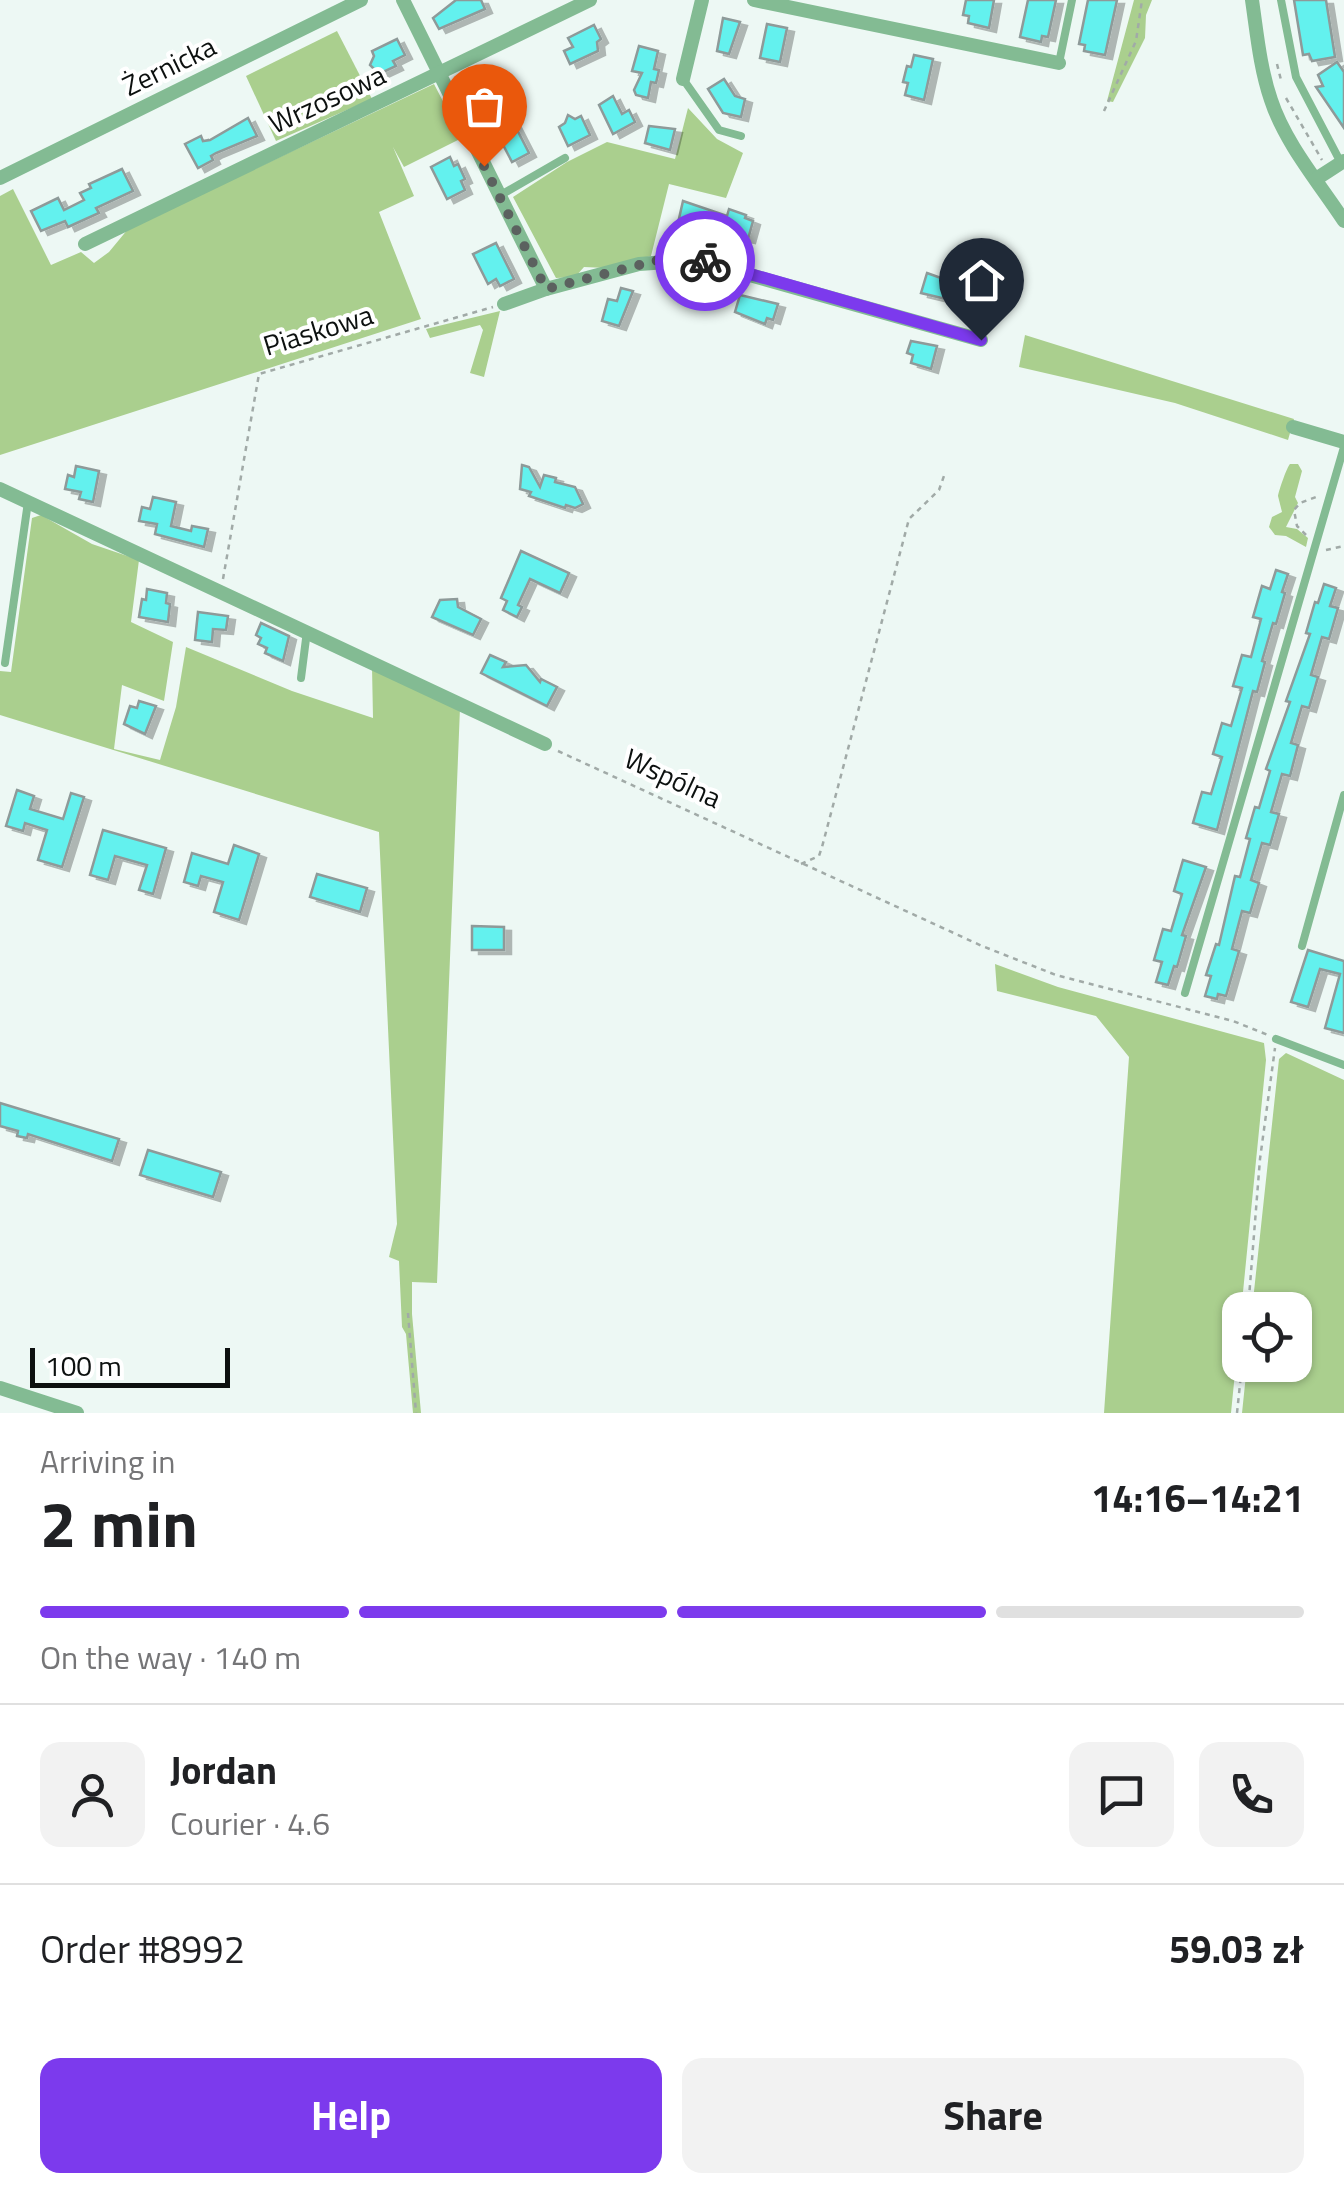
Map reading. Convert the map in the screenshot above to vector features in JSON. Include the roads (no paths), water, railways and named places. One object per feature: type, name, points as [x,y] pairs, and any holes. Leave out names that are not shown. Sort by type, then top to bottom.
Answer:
[{"type":"street","name":"Żernicka","points":[[0,178],[361,0]]},
{"type":"street","points":[[403,0],[546,289]]},
{"type":"street","name":"Wrzosowa","points":[[85,244],[590,0]]},
{"type":"street","points":[[682,79],[702,0]]},
{"type":"street","points":[[754,0],[1059,63]]},
{"type":"street","points":[[1252,0],[1272,104],[1344,221]]},
{"type":"street","points":[[1316,179],[1343,163]]},
{"type":"street","points":[[504,304],[639,264],[696,260],[981,340]]},
{"type":"street","points":[[1293,427],[1344,444]]},
{"type":"street","points":[[0,489],[545,744]]},
{"type":"street","points":[[0,1388],[77,1413]]},
{"type":"lane","points":[[1059,63],[1072,0]]},
{"type":"lane","points":[[1281,0],[1296,77],[1343,163]]},
{"type":"lane","points":[[682,79],[718,130],[741,136]]},
{"type":"lane","points":[[499,196],[564,158]]},
{"type":"lane","points":[[1185,993],[1344,444]]},
{"type":"lane","points":[[5,664],[28,502]]},
{"type":"lane","points":[[301,678],[307,631]]},
{"type":"lane","points":[[1302,946],[1344,795]]},
{"type":"lane","points":[[1276,1038],[1344,1066]]}]
